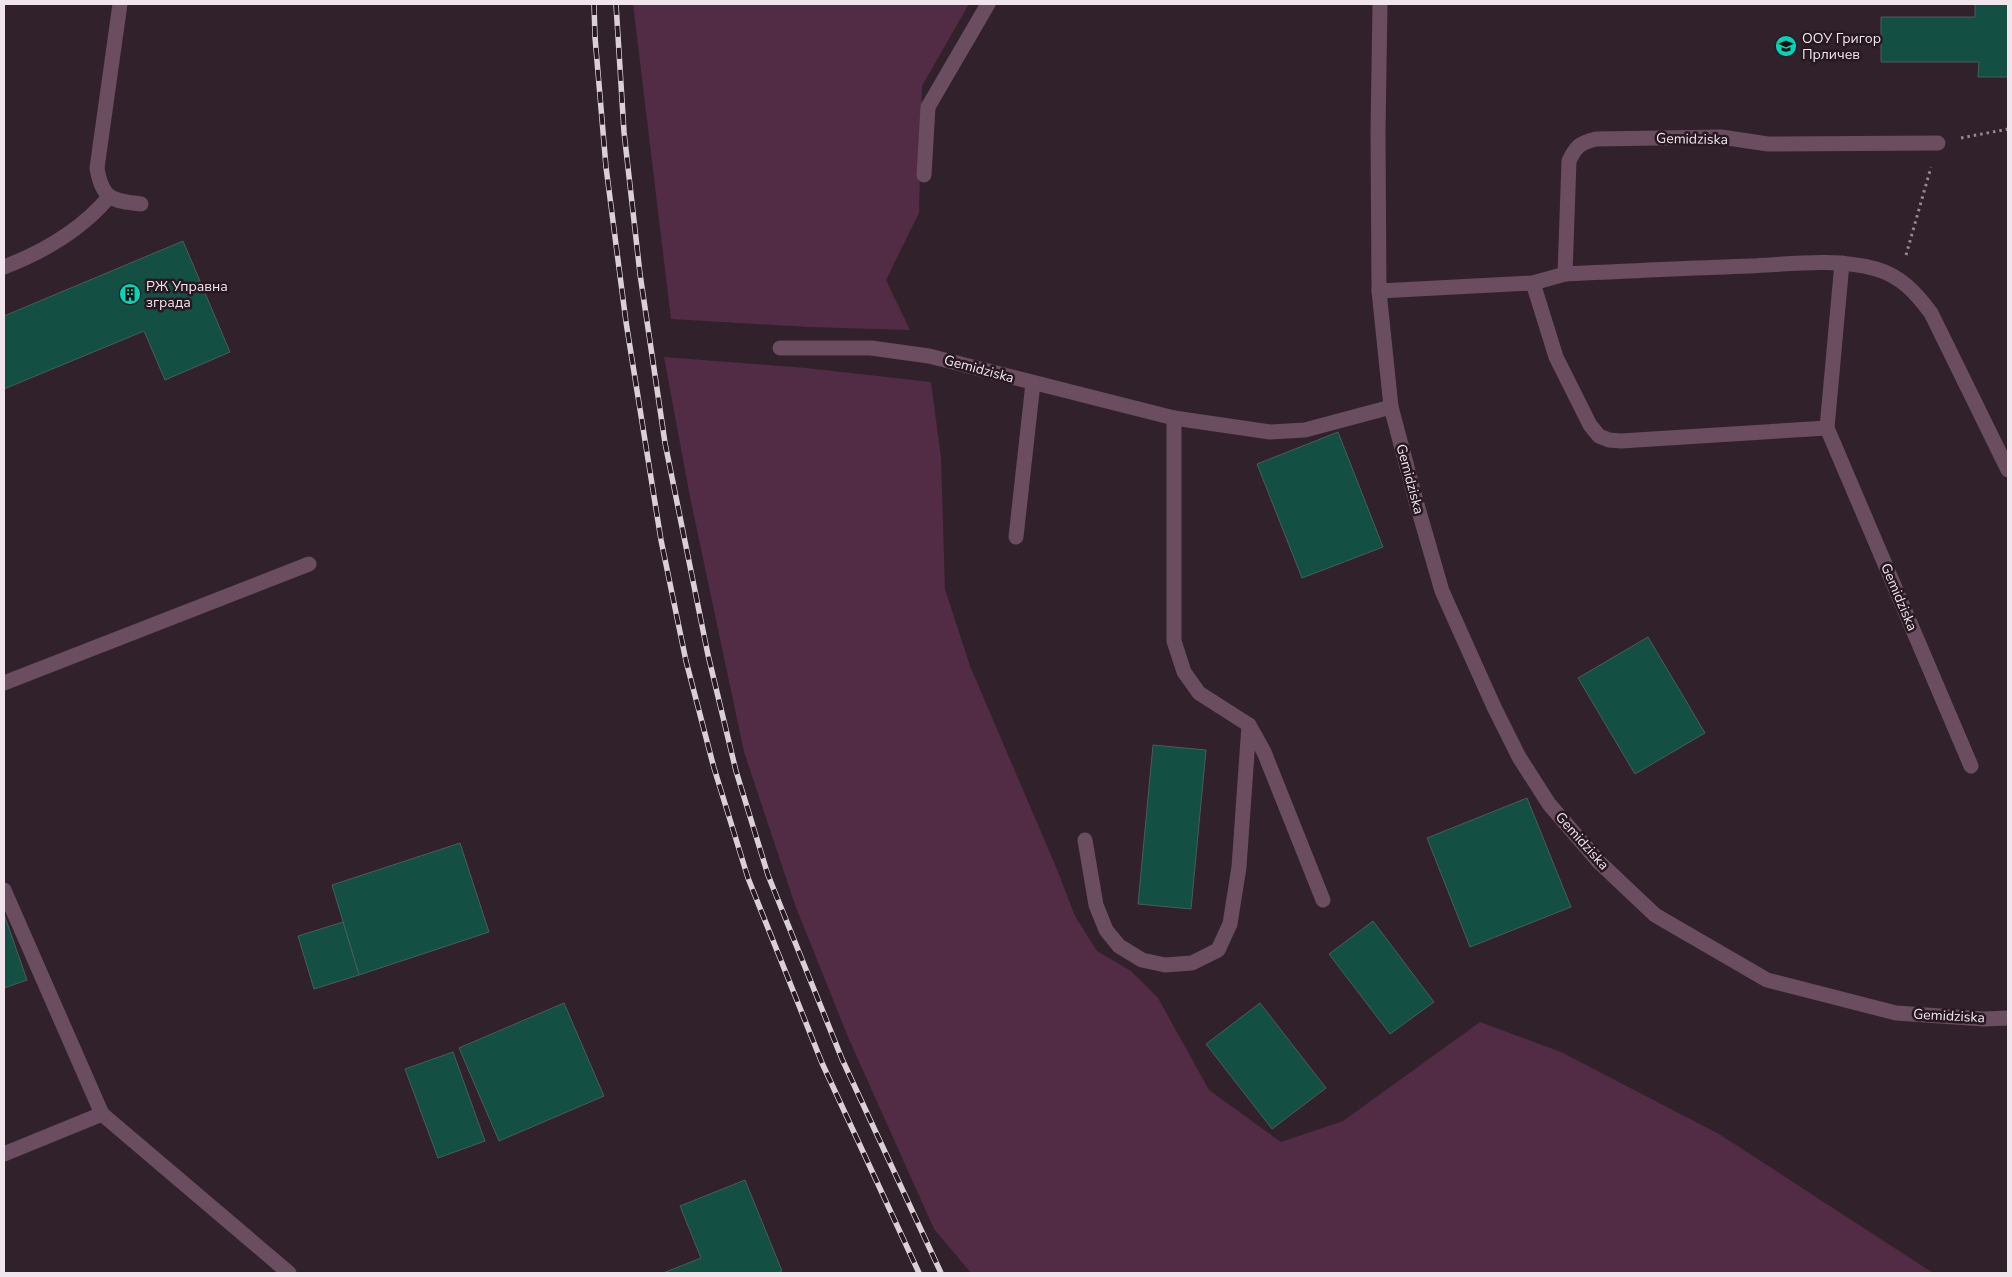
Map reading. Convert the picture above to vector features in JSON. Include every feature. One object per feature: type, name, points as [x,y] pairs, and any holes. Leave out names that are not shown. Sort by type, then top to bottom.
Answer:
[{"type":"street","points":[[120,4],[97,168],[100,185],[109,197],[141,204]]},
{"type":"street","points":[[924,175],[928,107],[988,4]]},
{"type":"street","name":"Gemidziska","points":[[1380,4],[1378,131],[1379,291],[1391,407],[1442,591],[1494,708],[1519,758],[1550,804],[1599,862],[1655,915],[1767,980],[1896,1013],[1984,1019],[2008,1018]]},
{"type":"street","name":"Gemidziska","points":[[1565,274],[1569,161],[1574,150],[1583,143],[1596,139],[1721,137],[1768,144],[1938,143]]},
{"type":"street","points":[[4,267],[29,257],[81,225],[109,197]]},
{"type":"street","points":[[1379,291],[1533,283],[1565,274],[1842,263],[1876,269],[1914,290],[1932,313],[2008,470]]},
{"type":"street","name":"Gemidziska","points":[[1842,263],[1827,428],[1971,766]]},
{"type":"street","points":[[1533,283],[1556,357],[1590,425],[1599,436],[1609,440],[1621,441],[1827,428]]},
{"type":"street","name":"Gemidziska","points":[[780,348],[871,348],[929,356],[1174,418],[1270,432],[1305,430],[1391,407]]},
{"type":"street","points":[[1016,537],[1033,383]]},
{"type":"street","points":[[1174,418],[1174,641],[1184,672],[1199,693],[1249,725],[1264,752],[1323,900]]},
{"type":"street","points":[[4,683],[309,564]]},
{"type":"street","points":[[1085,840],[1096,905],[1106,930],[1119,946],[1142,960],[1165,965],[1192,963],[1218,950],[1230,924],[1239,867],[1249,725]]},
{"type":"street","points":[[4,890],[102,1114],[289,1273]]},
{"type":"street","points":[[4,1154],[102,1114]]},
{"type":"path","points":[[1899,280],[1938,143],[2008,129]]},
{"type":"shaded area","points":[[633,4],[969,4],[922,86],[919,213],[886,280],[910,330],[809,327],[671,319]]},
{"type":"shaded area","points":[[664,357],[806,368],[931,382],[941,458],[945,589],[970,666],[1075,916],[1097,951],[1131,971],[1158,998],[1209,1090],[1281,1142],[1343,1121],[1480,1022],[1561,1052],[1719,1134],[1933,1273],[971,1273],[934,1229],[848,1037],[795,905],[744,752],[690,497]]},
{"type":"building","points":[[1975,4],[2008,4],[2008,77],[1978,77],[1979,62],[1881,62],[1881,17],[1975,17]]},
{"type":"building","name":"РЖ Управна зграда","points":[[183,241],[230,352],[165,380],[144,331],[4,389],[4,316]]},
{"type":"building","points":[[1338,432],[1383,547],[1302,578],[1257,464]]},
{"type":"building","points":[[1648,637],[1705,733],[1635,774],[1578,678]]},
{"type":"building","points":[[1153,745],[1206,750],[1191,909],[1138,904]]},
{"type":"building","points":[[1527,798],[1571,907],[1470,947],[1427,838]]},
{"type":"building","points":[[460,843],[489,932],[359,975],[332,885]]},
{"type":"building","points":[[4,914],[27,980],[4,988]]},
{"type":"building","points":[[1373,921],[1434,1002],[1390,1034],[1329,954]]},
{"type":"building","points":[[343,922],[359,975],[314,989],[298,936]]},
{"type":"building","points":[[564,1003],[604,1096],[499,1141],[459,1048]]},
{"type":"building","points":[[1260,1003],[1326,1088],[1272,1129],[1206,1044]]},
{"type":"building","points":[[453,1052],[485,1141],[438,1158],[405,1069]]},
{"type":"building","points":[[745,1180],[782,1271],[776,1273],[663,1273],[701,1258],[680,1206]]},
{"type":"railway","points":[[594,4],[606,167],[626,322],[661,540],[686,661],[714,768],[748,878],[822,1063],[919,1273]]},
{"type":"railway","points":[[616,4],[624,132],[640,274],[665,443],[708,655],[736,771],[768,875],[842,1059],[941,1273]]},
{"type":"place","name":"ООУ Григор Прличев","points":[[1786,46]]},
{"type":"place","name":"РЖ Управна зграда","points":[[130,294]]}]
